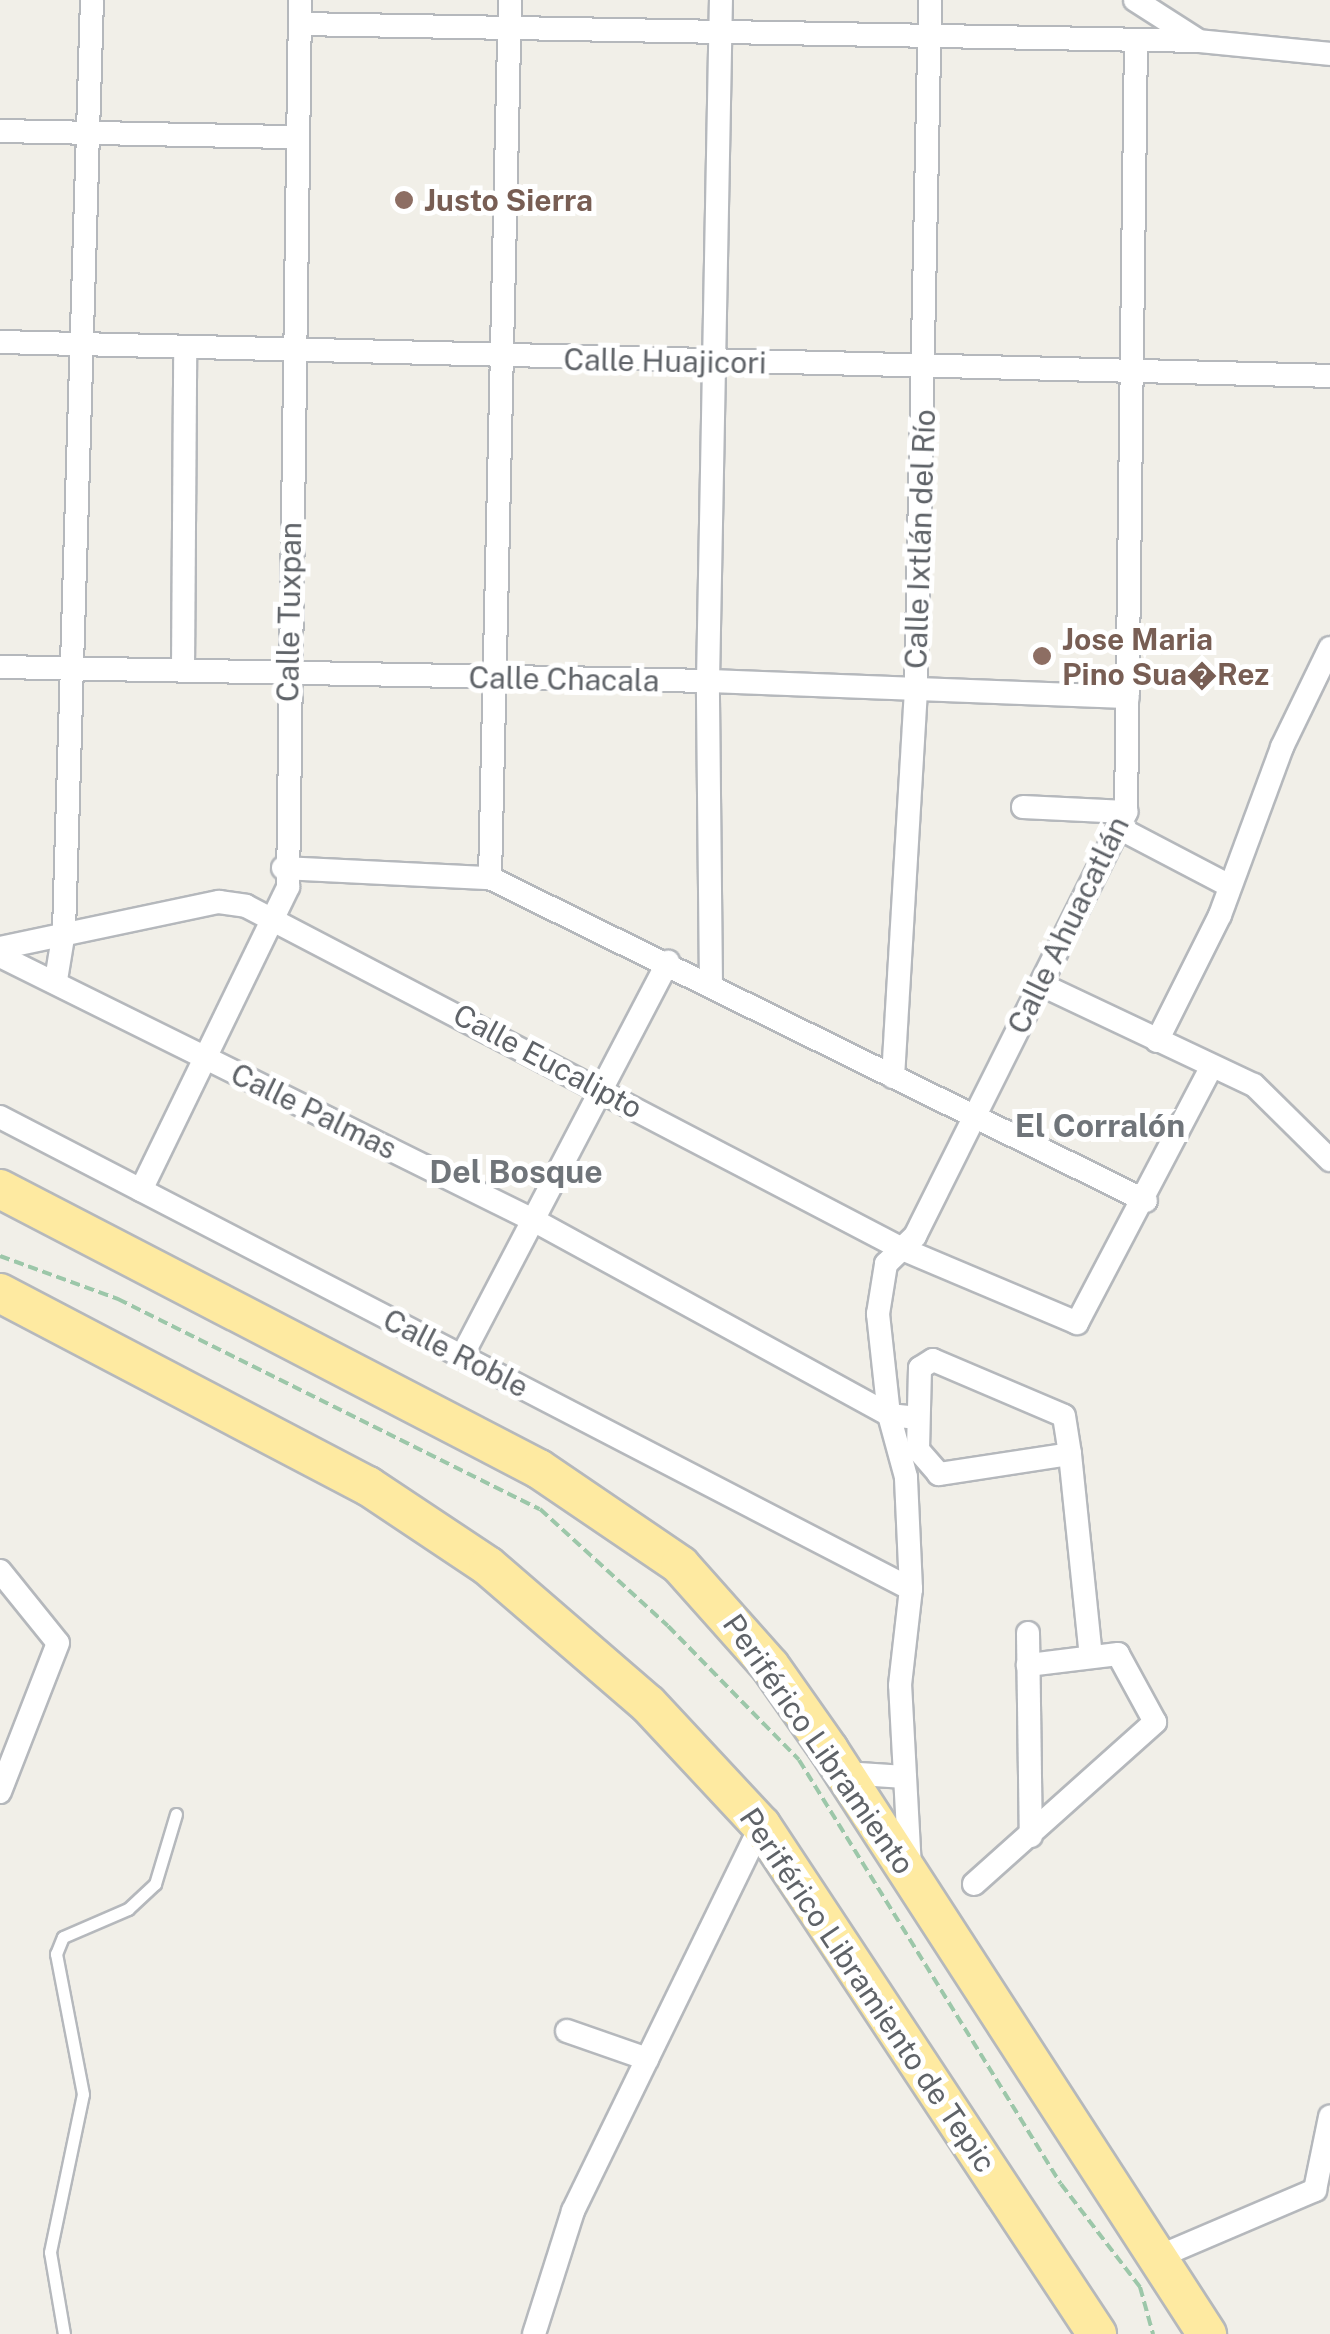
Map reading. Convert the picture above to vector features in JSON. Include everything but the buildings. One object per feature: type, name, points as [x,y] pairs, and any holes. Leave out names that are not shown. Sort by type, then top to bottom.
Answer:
[{"type":"highway","name":"Periférico Libramiento","points":[[0,1189],[599,1504],[713,1597],[844,1773],[1206,2334]]},
{"type":"highway","name":"Periférico Libramiento de Tepic","points":[[0,1293],[368,1486],[488,1566],[635,1692],[761,1826],[1096,2334]]},
{"type":"street","points":[[56,980],[64,932],[92,0]]},
{"type":"street","points":[[490,878],[510,0]]},
{"type":"street","points":[[710,985],[708,681],[721,0]]},
{"type":"street","name":"Calle Ixtlán del Río","points":[[893,1077],[916,688],[926,366],[930,0]]},
{"type":"street","points":[[1135,0],[1198,41]]},
{"type":"street","points":[[300,12],[509,28],[1198,41],[1330,54]]},
{"type":"street","name":"Calle Tuxpan","points":[[141,1190],[288,887],[283,868],[300,12]]},
{"type":"street","name":"Calle Ahuacatlán","points":[[910,1872],[900,1686],[911,1589],[906,1477],[890,1414],[878,1314],[886,1264],[915,1236],[1122,820],[1128,698],[1136,40]]},
{"type":"street","points":[[0,131],[297,137]]},
{"type":"street","name":"Calle Huajicori","points":[[0,342],[1330,376]]},
{"type":"street","points":[[184,670],[186,349]]},
{"type":"street","points":[[1157,1041],[1230,886],[1282,747],[1330,648]]},
{"type":"street","name":"Calle Chacala","points":[[0,667],[708,681],[1128,698]]},
{"type":"street","points":[[1022,806],[1122,820],[1230,886]]},
{"type":"street","points":[[283,868],[490,878],[668,962],[1146,1201],[1212,1066]]},
{"type":"street","name":"Calle Eucalipto","points":[[0,948],[219,902],[274,916],[902,1249],[1077,1323],[1146,1201]]},
{"type":"street","name":"Calle Palmas","points":[[0,956],[56,980],[537,1222],[890,1414]]},
{"type":"street","points":[[462,1356],[537,1222],[598,1088],[668,962]]},
{"type":"street","points":[[1042,986],[1254,1085],[1330,1160]]},
{"type":"street","name":"Calle Roble","points":[[0,1118],[911,1589]]},
{"type":"street","points":[[1070,1454],[946,1476],[920,1456],[920,1368],[934,1360],[1064,1416],[1070,1454],[1091,1656]]},
{"type":"street","points":[[890,1414],[918,1418]]},
{"type":"street","points":[[0,1571],[58,1643],[0,1792]]},
{"type":"street","points":[[1028,1633],[1031,1836]]},
{"type":"street","points":[[974,1884],[1153,1731],[1156,1722],[1124,1658],[1091,1656],[1028,1665]]},
{"type":"street","points":[[844,1773],[906,1777]]},
{"type":"street","points":[[534,2334],[573,2211],[761,1826]]},
{"type":"street","points":[[567,2031],[647,2059]]},
{"type":"street","points":[[1158,2257],[1322,2197],[1330,2117]]},
{"type":"lane","points":[[64,2334],[50,2252],[83,2094],[56,1954],[64,1937],[128,1910],[155,1884],[176,1814]]},
{"type":"place","name":"Justo Sierra","points":[[404,200]]},
{"type":"place","name":"Jose Maria Pino Sua�Rez","points":[[1042,656]]},
{"type":"district","name":"El Corralón","points":[[1100,1126]]},
{"type":"district","name":"Del Bosque","points":[[516,1172]]}]
